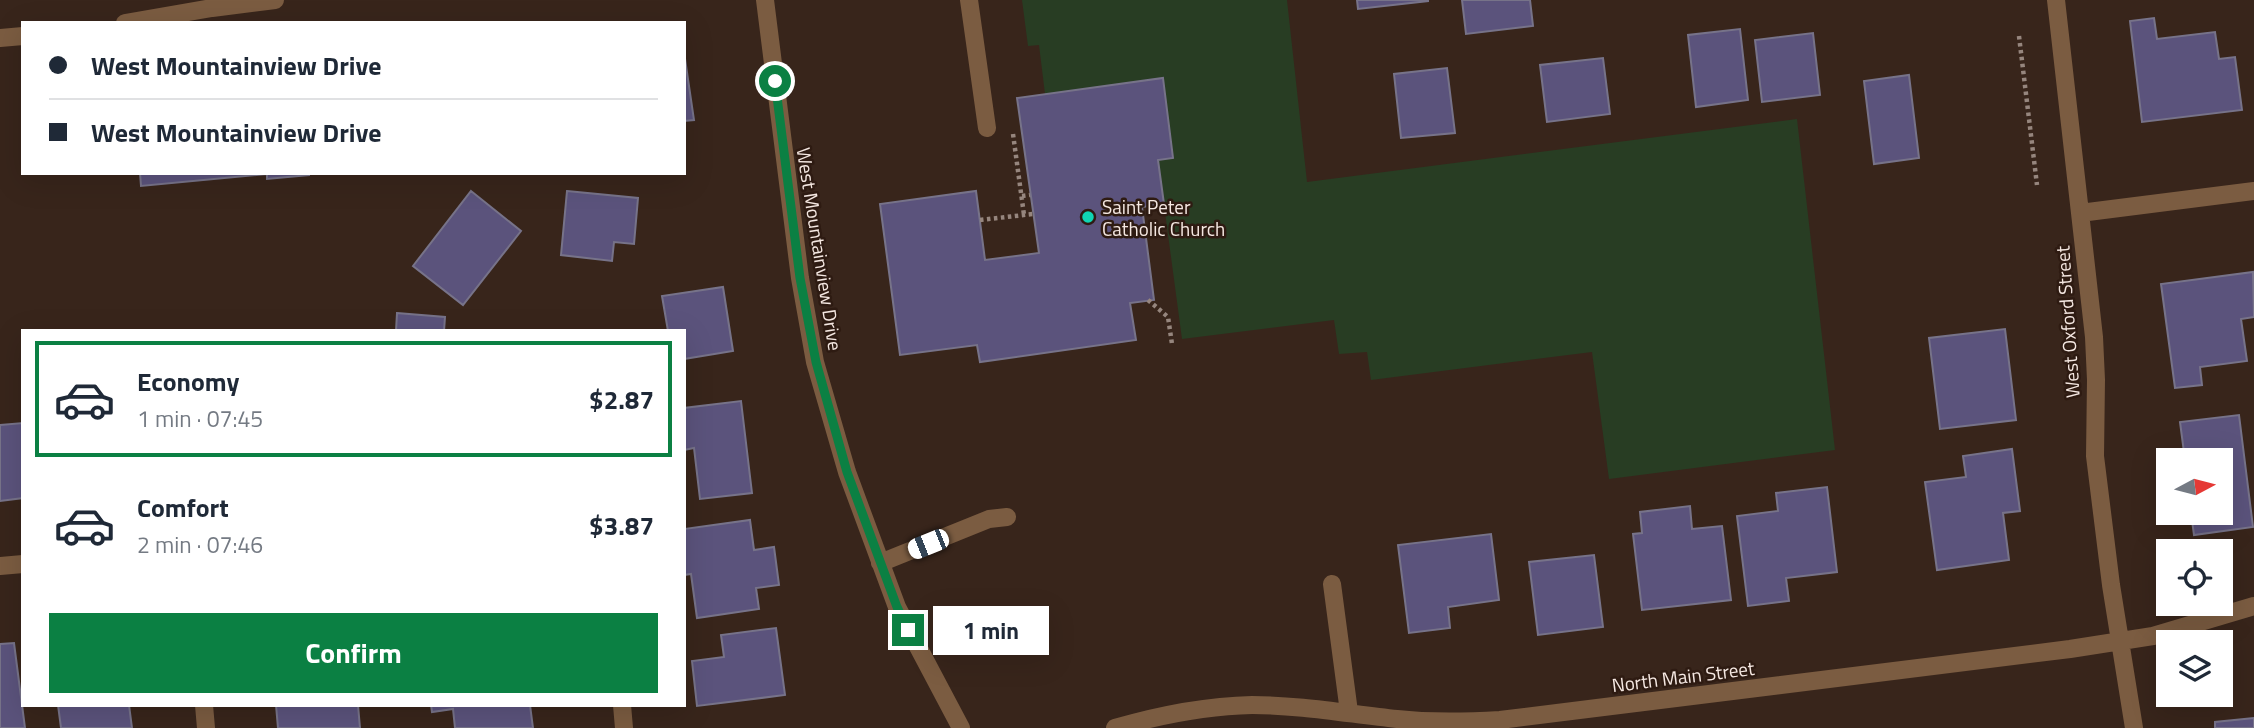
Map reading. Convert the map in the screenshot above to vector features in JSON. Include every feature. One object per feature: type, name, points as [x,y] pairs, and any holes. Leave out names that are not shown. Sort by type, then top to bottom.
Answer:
[{"type":"street","points":[[137,21],[275,0]]},
{"type":"street","name":"West Mountainview Drive","points":[[765,0],[800,278],[816,362],[847,472],[897,607],[961,728]]},
{"type":"street","points":[[969,0],[987,128]]},
{"type":"street","name":"West Oxford Street","points":[[2056,0],[2094,337],[2095,456],[2134,728]]},
{"type":"street","points":[[0,38],[21,36]]},
{"type":"street","points":[[2080,213],[2254,191]]},
{"type":"street","points":[[880,563],[989,519],[1007,517]]},
{"type":"street","points":[[0,566],[21,564]]},
{"type":"street","points":[[1332,584],[1349,712]]},
{"type":"street","name":"North Main Street","points":[[1115,728],[1188,710],[1253,705],[1312,708],[1446,723],[1500,720],[2120,641],[2153,636],[2254,606]]},
{"type":"street","points":[[204,707],[206,728]]},
{"type":"street","points":[[622,707],[624,728]]},
{"type":"path","points":[[2019,36],[2037,185]]},
{"type":"path","points":[[1012,126],[1024,215]]},
{"type":"path","points":[[1022,196],[1030,195]]},
{"type":"path","points":[[980,220],[1033,214]]},
{"type":"path","points":[[1149,300],[1168,317],[1172,344]]},
{"type":"green space","points":[[1022,0],[1287,0],[1307,182],[1797,119],[1835,450],[1609,479],[1592,352],[1371,380],[1367,352],[1339,354],[1334,320],[1182,339],[1158,160],[1173,157],[1163,78],[1045,94],[1039,45],[1028,46]]},
{"type":"building","points":[[1357,0],[1428,0],[1428,1],[1358,9]]},
{"type":"building","points":[[1462,0],[1530,0],[1533,26],[1466,34]]},
{"type":"building","points":[[2154,18],[2157,39],[2215,32],[2219,59],[2235,57],[2242,110],[2142,122],[2130,21]]},
{"type":"building","points":[[1740,29],[1748,100],[1696,107],[1688,35]]},
{"type":"building","points":[[1813,33],[1820,95],[1762,102],[1755,40]]},
{"type":"building","points":[[1603,58],[1610,114],[1547,122],[1540,65]]},
{"type":"building","points":[[686,66],[694,120],[686,121]]},
{"type":"building","points":[[1447,68],[1455,133],[1401,138],[1394,74]]},
{"type":"building","points":[[1909,75],[1919,158],[1874,164],[1864,81]]},
{"type":"building","name":"Saint Peter Catholic Church","points":[[1163,78],[1173,158],[1158,160],[1164,204],[1142,207],[1154,300],[1130,303],[1136,340],[980,362],[977,345],[900,355],[880,204],[976,191],[985,260],[1039,253],[1017,98]]},
{"type":"building","points":[[140,175],[256,175],[141,186]]},
{"type":"building","points":[[267,175],[309,175],[267,179]]},
{"type":"building","points":[[471,191],[521,231],[463,305],[413,266]]},
{"type":"building","points":[[567,191],[638,198],[634,244],[614,242],[612,261],[561,255]]},
{"type":"building","points":[[2253,272],[2254,317],[2241,319],[2247,361],[2200,367],[2202,385],[2175,388],[2161,284]]},
{"type":"building","points":[[723,287],[733,351],[686,359],[686,329],[668,329],[662,296]]},
{"type":"building","points":[[397,313],[445,317],[444,329],[396,329]]},
{"type":"building","points":[[2005,329],[2016,420],[1940,429],[1929,338]]},
{"type":"building","points":[[741,401],[752,493],[700,499],[694,448],[686,450],[686,408]]},
{"type":"building","points":[[2239,415],[2253,527],[2194,535],[2193,525],[2233,525],[2233,448],[2183,448],[2180,422]]},
{"type":"building","points":[[21,423],[21,498],[0,501],[0,425]]},
{"type":"building","points":[[2012,449],[2020,511],[2003,513],[2009,560],[1937,570],[1925,482],[1966,477],[1963,456]]},
{"type":"building","points":[[1827,487],[1837,572],[1786,578],[1789,601],[1748,606],[1737,516],[1778,511],[1776,493]]},
{"type":"building","points":[[1690,506],[1692,529],[1722,526],[1731,600],[1642,610],[1633,534],[1642,533],[1640,512]]},
{"type":"building","points":[[750,520],[754,550],[774,547],[779,585],[756,588],[759,609],[697,618],[691,574],[686,575],[686,529]]},
{"type":"building","points":[[1491,534],[1499,600],[1448,607],[1450,628],[1409,633],[1398,545]]},
{"type":"building","points":[[1594,555],[1603,627],[1538,635],[1529,562]]},
{"type":"building","points":[[776,628],[785,695],[697,706],[692,661],[724,657],[721,635]]},
{"type":"building","points":[[14,643],[25,728],[0,728],[0,644]]},
{"type":"building","points":[[58,707],[129,707],[132,728],[61,728]]},
{"type":"building","points":[[276,707],[358,707],[360,728],[278,728]]},
{"type":"building","points":[[431,707],[530,707],[533,728],[455,728],[453,709],[432,712]]},
{"type":"building","points":[[2254,718],[2254,728],[2215,728],[2215,722]]},
{"type":"place","name":"Saint Peter Catholic Church","points":[[1088,217]]},
{"type":"route","points":[[775,81],[800,278],[816,362],[847,472],[908,630]]}]
